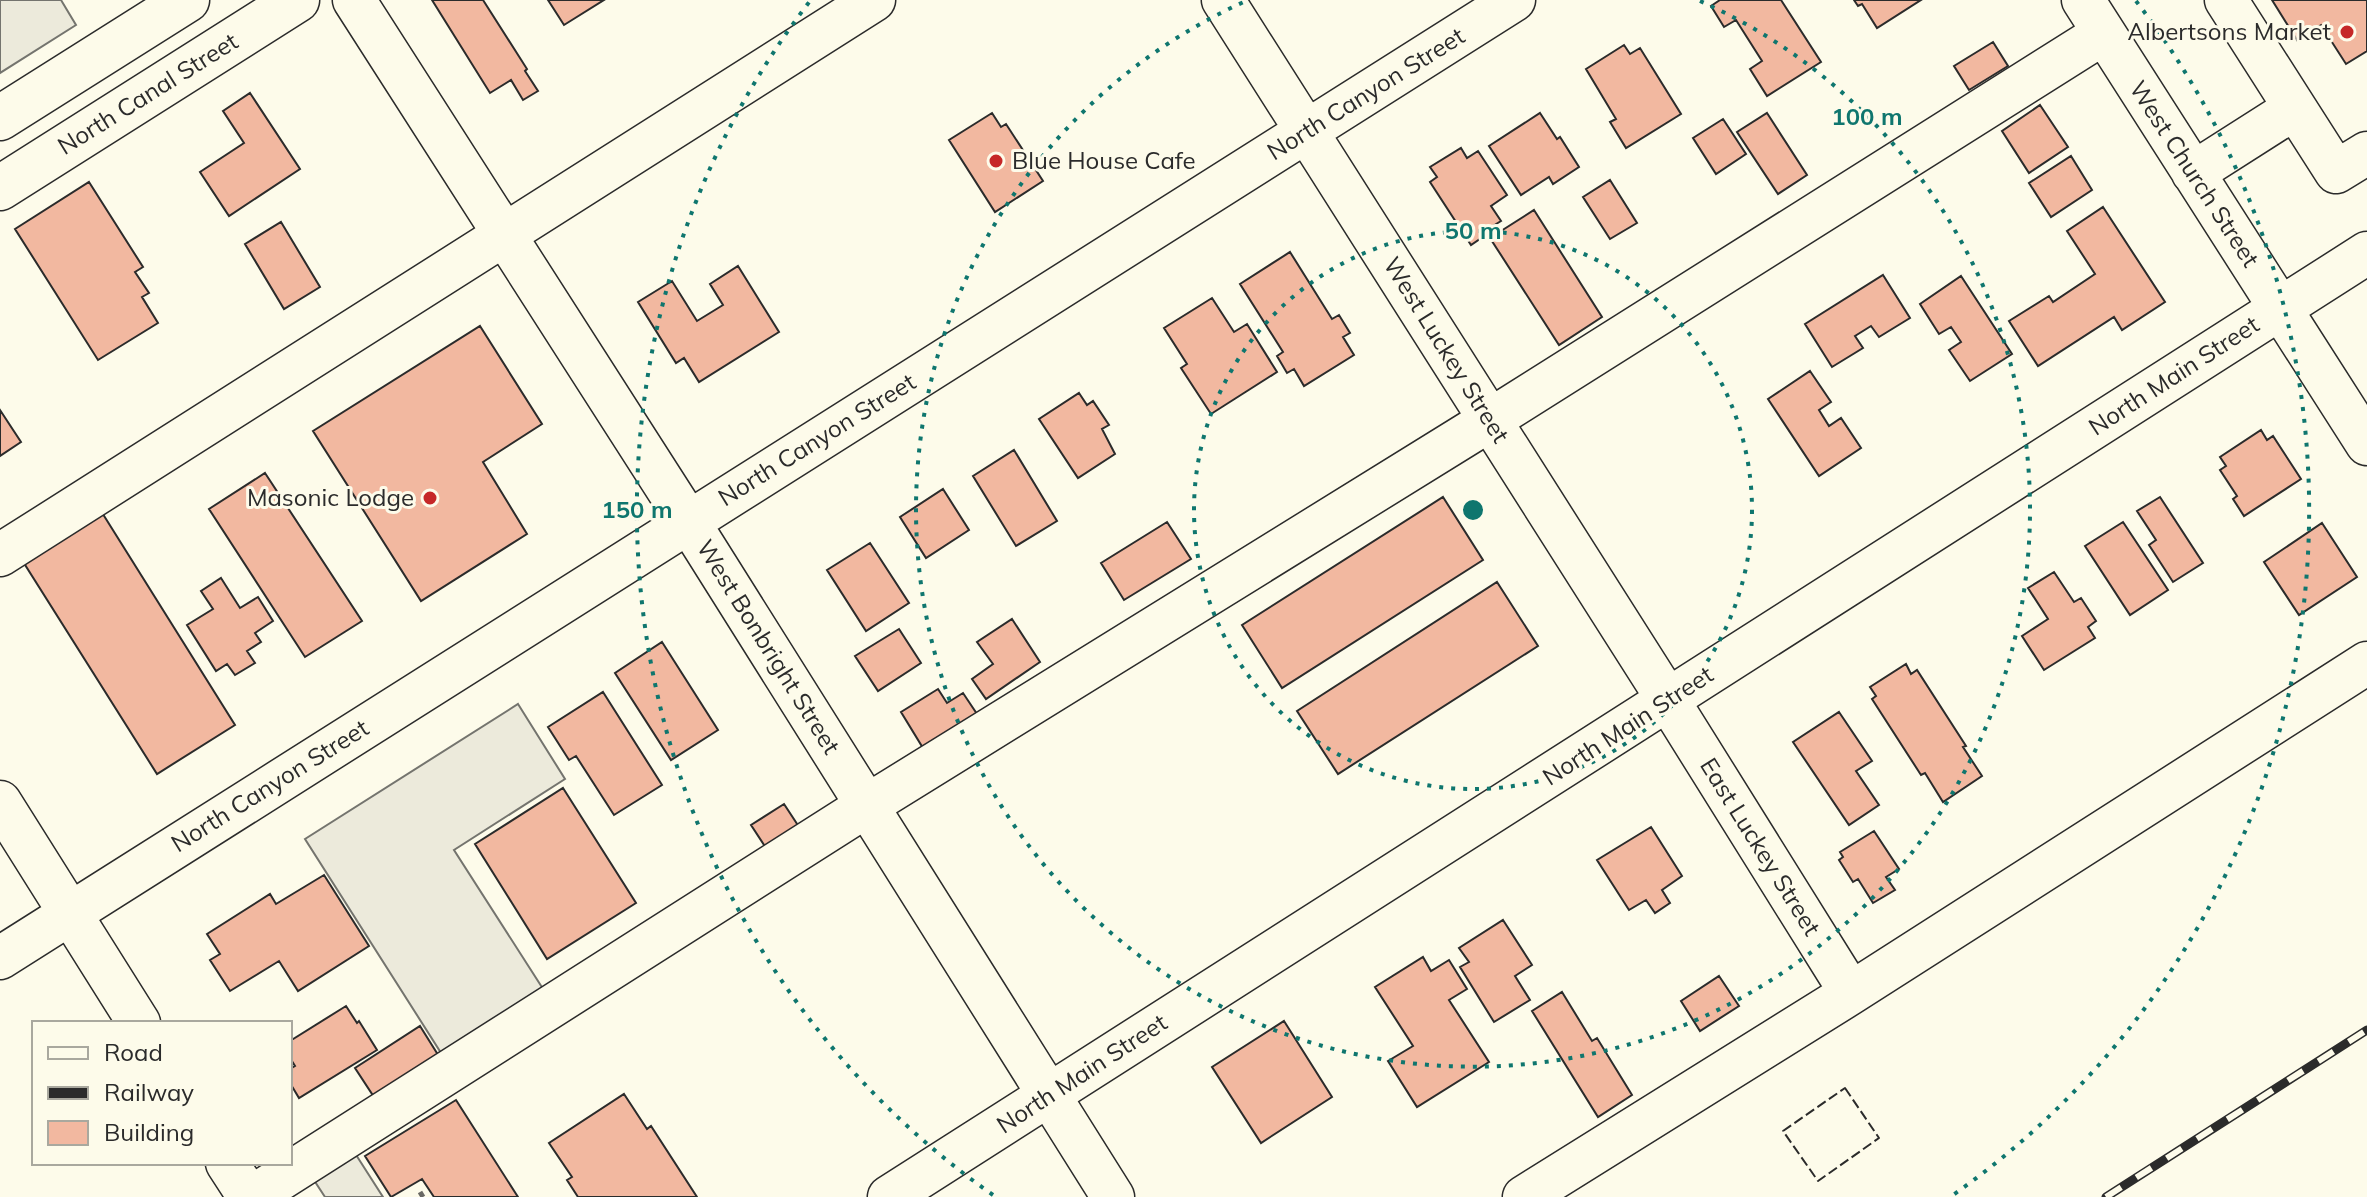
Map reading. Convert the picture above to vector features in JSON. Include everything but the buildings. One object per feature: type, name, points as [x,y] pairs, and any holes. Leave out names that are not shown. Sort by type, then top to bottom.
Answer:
[{"type":"highway","points":[[0,118],[187,0]]},
{"type":"highway","name":"North Canal Street","points":[[0,188],[297,0]]},
{"type":"street","name":"West Bonbright Street","points":[[354,0],[688,521],[1113,1197]]},
{"type":"street","points":[[0,555],[874,0]]},
{"type":"street","name":"West Luckey Street","points":[[1223,0],[1668,700]]},
{"type":"street","name":"North Canyon Street","points":[[0,958],[1514,0]]},
{"type":"street","points":[[2226,0],[2336,172],[2367,153]]},
{"type":"street","points":[[228,1165],[250,1197],[868,805],[1490,420],[2093,16]]},
{"type":"street","name":"West Church Street","points":[[2093,16],[2367,444]]},
{"type":"street","points":[[2193,173],[2295,108]]},
{"type":"street","name":"North Main Street","points":[[889,1197],[2367,253]]},
{"type":"street","points":[[1524,1197],[1851,993],[2367,663]]},
{"type":"street","name":"East Luckey Street","points":[[1668,700],[1851,993]]},
{"type":"street","points":[[0,802],[138,1021]]},
{"type":"shaded area","points":[[0,0],[61,0],[76,25],[0,73]]},
{"type":"shaded area","points":[[518,704],[565,779],[454,850],[545,992],[443,1056],[305,839]]},
{"type":"shaded area","points":[[351,1147],[383,1197],[325,1197],[310,1174]]},
{"type":"railway","points":[[2106,1197],[2367,1030]]},
{"type":"fence","points":[[1845,1088],[1879,1138],[1818,1181],[1783,1131],[1845,1088]]},
{"type":"place","name":"Albertsons Market","points":[[2347,32]]},
{"type":"place","name":"Blue House Cafe","points":[[996,161]]},
{"type":"place","name":"Masonic Lodge","points":[[430,498]]}]
